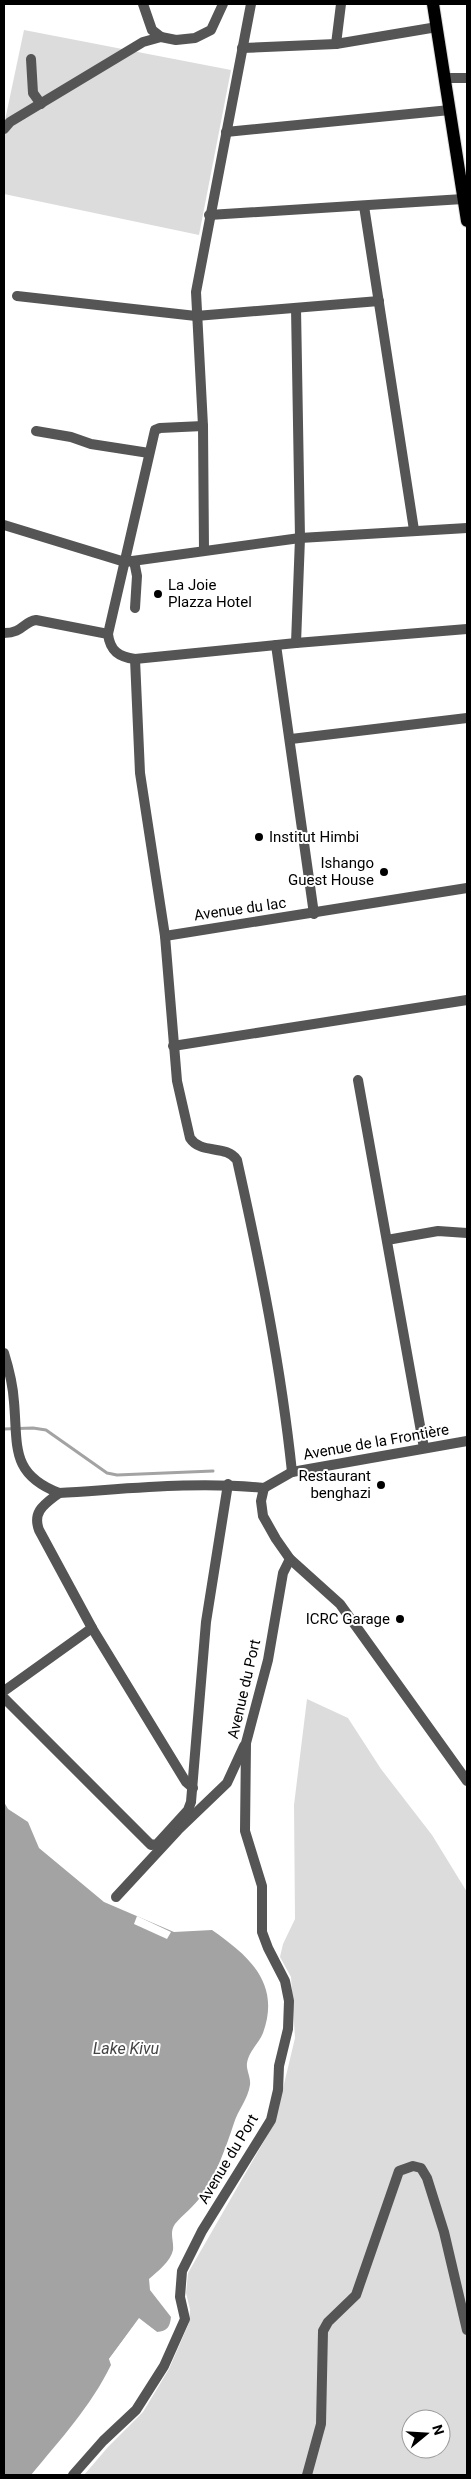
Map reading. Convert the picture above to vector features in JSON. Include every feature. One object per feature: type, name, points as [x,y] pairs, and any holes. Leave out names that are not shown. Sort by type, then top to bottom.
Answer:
[{"type":"main road","points":[[433,4],[467,221]]},
{"type":"street","points":[[143,4],[152,30],[161,36],[176,40],[195,38],[211,30],[224,4]]},
{"type":"street","points":[[204,550],[203,426],[196,292],[250,4]]},
{"type":"street","points":[[336,44],[341,4]]},
{"type":"street","points":[[242,48],[336,44],[437,27]]},
{"type":"street","points":[[4,129],[10,122],[136,46],[161,36]]},
{"type":"street","points":[[31,60],[33,93],[41,104]]},
{"type":"street","points":[[445,78],[467,78]]},
{"type":"street","points":[[226,132],[450,110]]},
{"type":"street","points":[[210,215],[463,199]]},
{"type":"street","points":[[364,206],[414,530]]},
{"type":"street","points":[[16,296],[196,316],[379,301]]},
{"type":"street","points":[[296,308],[300,538],[296,643]]},
{"type":"street","points":[[203,426],[157,428],[155,430],[130,561],[108,634],[109,643],[114,651],[122,657],[135,660],[296,643],[467,629]]},
{"type":"street","points":[[36,431],[91,444],[150,453]]},
{"type":"street","points":[[4,525],[130,561],[300,538],[467,528]]},
{"type":"street","points":[[130,561],[137,576],[136,608]]},
{"type":"street","points":[[4,633],[17,632],[36,620],[108,634]]},
{"type":"street","points":[[276,645],[291,739],[314,914]]},
{"type":"street","points":[[135,660],[140,772],[165,936],[177,1081],[190,1138],[199,1147],[229,1153],[237,1160],[257,1249],[286,1418],[292,1472]]},
{"type":"street","points":[[291,739],[467,718]]},
{"type":"street","name":"Avenue du lac","points":[[165,936],[314,914],[467,888]]},
{"type":"street","points":[[173,1046],[467,1000]]},
{"type":"street","points":[[358,1080],[424,1448]]},
{"type":"street","points":[[387,1240],[438,1232],[467,1233]]},
{"type":"street","points":[[4,1353],[12,1386],[18,1452],[24,1466],[40,1486],[59,1493],[228,1484],[264,1488],[261,1501],[263,1516],[290,1558],[340,1604],[467,1781]]},
{"type":"street","name":"Avenue de la Frontière","points":[[264,1488],[292,1472],[467,1441]]},
{"type":"street","points":[[4,1698],[151,1846],[157,1844],[188,1810],[193,1788],[206,1622],[228,1484]]},
{"type":"street","points":[[59,1493],[42,1506],[37,1513],[36,1522],[92,1628],[186,1782],[193,1788]]},
{"type":"street","name":"Avenue du Port","points":[[74,2475],[103,2441],[136,2410],[164,2366],[185,2319],[180,2297],[182,2272],[202,2231],[270,2120],[278,2090],[279,2066],[288,2029],[289,2001],[285,1981],[262,1932],[262,1886],[245,1831],[246,1743],[268,1660],[283,1573],[290,1558]]},
{"type":"street","points":[[4,1691],[92,1628]]},
{"type":"street","points":[[116,1897],[178,1830],[227,1783],[246,1743]]},
{"type":"street","points":[[308,2475],[321,2424],[323,2331],[328,2322],[356,2295],[399,2171],[405,2167],[421,2168],[427,2178],[444,2232],[467,2330]]},
{"type":"shaded area","points":[[24,30],[231,70],[199,235],[4,194],[4,125]]},
{"type":"shaded area","points":[[307,1699],[348,1718],[381,1769],[432,1835],[467,1892],[467,2475],[84,2475],[108,2447],[143,2412],[169,2369],[189,2323],[190,2309],[186,2293],[188,2273],[275,2122],[295,2038],[291,1977],[280,1957],[283,1944],[295,1919],[294,1805]]},
{"type":"water","name":"Lake Kivu","points":[[4,1802],[8,1809],[28,1822],[39,1848],[104,1902],[174,1932],[212,1930],[226,1940],[258,1972],[265,1985],[268,1999],[263,2033],[247,2063],[250,2082],[249,2090],[220,2161],[201,2196],[173,2227],[173,2250],[170,2258],[149,2279],[150,2290],[171,2317],[169,2326],[163,2331],[157,2332],[139,2319],[109,2359],[111,2365],[85,2409],[31,2475],[4,2475]]},
{"type":"pier","points":[[137,1916],[171,1932],[167,1939],[134,1924]]},
{"type":"pier","points":[[139,2318],[157,2332],[156,2334],[140,2322],[113,2362],[109,2359]]},
{"type":"waterway","points":[[4,1429],[33,1428],[46,1430],[107,1473],[117,1475],[213,1471]]},
{"type":"place","name":"La Joie Plazza Hotel","points":[[158,594]]},
{"type":"place","name":"Institut Himbi","points":[[259,837]]},
{"type":"place","name":"Ishango Guest House","points":[[384,872]]},
{"type":"place","name":"Restaurant benghazi","points":[[381,1485]]},
{"type":"place","name":"ICRC Garage","points":[[400,1619]]}]
